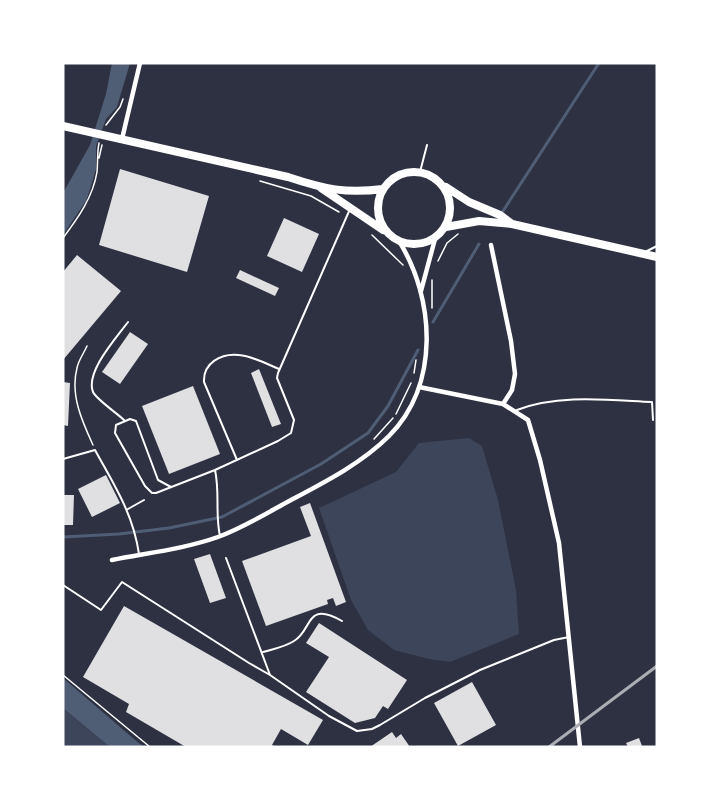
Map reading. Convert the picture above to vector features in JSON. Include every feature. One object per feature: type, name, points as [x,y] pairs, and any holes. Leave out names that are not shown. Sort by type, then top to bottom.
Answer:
[{"type":"highway","points":[[63,126],[288,177],[320,188],[358,192],[383,189]]},
{"type":"highway","points":[[387,232],[380,222],[378,211],[383,189],[390,180],[410,172],[420,172],[436,179],[469,202],[500,215],[512,224]]},
{"type":"highway","points":[[320,188],[399,242],[411,245],[423,244],[435,239],[446,227],[451,205],[443,185]]},
{"type":"highway","points":[[446,227],[479,221],[512,224],[657,256]]},
{"type":"street","points":[[122,139],[141,63]]},
{"type":"street","points":[[421,291],[435,239]]},
{"type":"street","points":[[111,560],[186,546],[220,536],[307,492],[368,455],[391,434],[409,409],[418,387],[427,349],[421,291],[412,265],[399,242]]},
{"type":"street","points":[[491,245],[511,341],[515,374],[512,390],[503,404]]},
{"type":"street","points":[[418,387],[503,404],[528,420],[540,460],[559,543],[580,747]]},
{"type":"lane","points":[[420,172],[427,145]]},
{"type":"lane","points":[[171,487],[158,480],[136,421],[124,420],[116,425],[115,433],[152,493],[171,487],[215,470],[291,433],[294,420],[278,378],[279,369],[350,209]]},
{"type":"lane","points":[[643,254],[657,246]]},
{"type":"lane","points":[[124,420],[94,394],[93,387],[96,366],[128,322]]},
{"type":"lane","points":[[237,460],[204,382],[206,368],[211,362],[230,355],[241,355],[279,369]]},
{"type":"lane","points":[[514,411],[535,403],[554,401],[652,402],[653,420]]},
{"type":"lane","points":[[63,459],[95,450],[128,509],[139,555]]},
{"type":"lane","points":[[215,470],[218,482],[220,536]]},
{"type":"lane","points":[[128,509],[144,500]]},
{"type":"lane","points":[[226,558],[270,675]]},
{"type":"lane","points":[[63,585],[100,610],[122,582],[270,675],[329,716],[357,731],[380,725],[425,698],[480,670],[554,640],[569,637]]},
{"type":"lane","points":[[263,652],[296,640],[308,622],[317,615],[332,615],[342,621]]},
{"type":"path","points":[[98,159],[98,145],[105,134],[107,121],[120,107],[123,98]]},
{"type":"path","points":[[63,238],[86,204],[93,189],[102,144]]},
{"type":"path","points":[[435,266],[447,243],[461,232]]},
{"type":"path","points":[[389,249],[405,268]]},
{"type":"path","points":[[432,277],[433,314]]},
{"type":"path","points":[[87,346],[77,367],[76,392],[80,415],[95,450]]},
{"type":"path","points":[[414,374],[417,358]]},
{"type":"path","points":[[372,441],[396,415],[411,382]]},
{"type":"path","points":[[63,675],[150,747]]},
{"type":"shaded area","points":[[112,63],[130,63],[117,107],[106,119],[96,146],[96,169],[86,201],[63,235],[63,193],[90,145],[106,94]]},
{"type":"shaded area","points":[[469,438],[482,446],[498,500],[516,590],[519,634],[450,662],[394,650],[368,630],[351,600],[319,508],[396,472],[419,443]]},
{"type":"shaded area","points":[[63,678],[144,747],[110,747],[63,708]]},
{"type":"shaded area","points":[[63,708],[110,747],[63,747]]},
{"type":"building","points":[[120,169],[209,196],[187,272],[99,245]]},
{"type":"building","points":[[284,218],[319,234],[302,272],[267,256]]},
{"type":"building","points":[[77,255],[121,291],[63,360],[63,272]]},
{"type":"building","points":[[240,270],[279,288],[275,296],[236,278]]},
{"type":"building","points":[[130,332],[148,344],[120,384],[102,372]]},
{"type":"building","points":[[259,369],[281,424],[272,427],[251,373]]},
{"type":"building","points":[[63,382],[70,383],[68,426],[63,425]]},
{"type":"building","points":[[193,386],[220,454],[169,474],[142,406]]},
{"type":"building","points":[[106,475],[120,503],[92,517],[78,489]]},
{"type":"building","points":[[63,495],[74,495],[73,525],[63,525]]},
{"type":"building","points":[[310,503],[346,602],[336,606],[333,598],[327,600],[328,604],[266,626],[242,561],[311,536],[300,507]]},
{"type":"building","points":[[210,554],[226,598],[210,603],[194,559]]},
{"type":"building","points":[[124,606],[323,720],[308,745],[281,729],[272,745],[276,747],[186,747],[126,712],[129,704],[83,677]]},
{"type":"building","points":[[319,623],[407,680],[388,709],[383,706],[375,718],[355,723],[306,692],[329,657],[306,643]]},
{"type":"building","points":[[472,682],[496,725],[458,746],[434,703]]},
{"type":"building","points":[[392,732],[396,738],[401,734],[410,747],[370,747]]},
{"type":"building","points":[[639,738],[642,746],[628,747],[626,743]]},
{"type":"waterway","points":[[503,211],[599,63]]},
{"type":"waterway","points":[[433,322],[479,244]]},
{"type":"waterway","points":[[63,537],[169,528],[222,517],[321,464],[368,433],[388,406],[418,350]]},
{"type":"railway","points":[[549,747],[657,666]]}]
